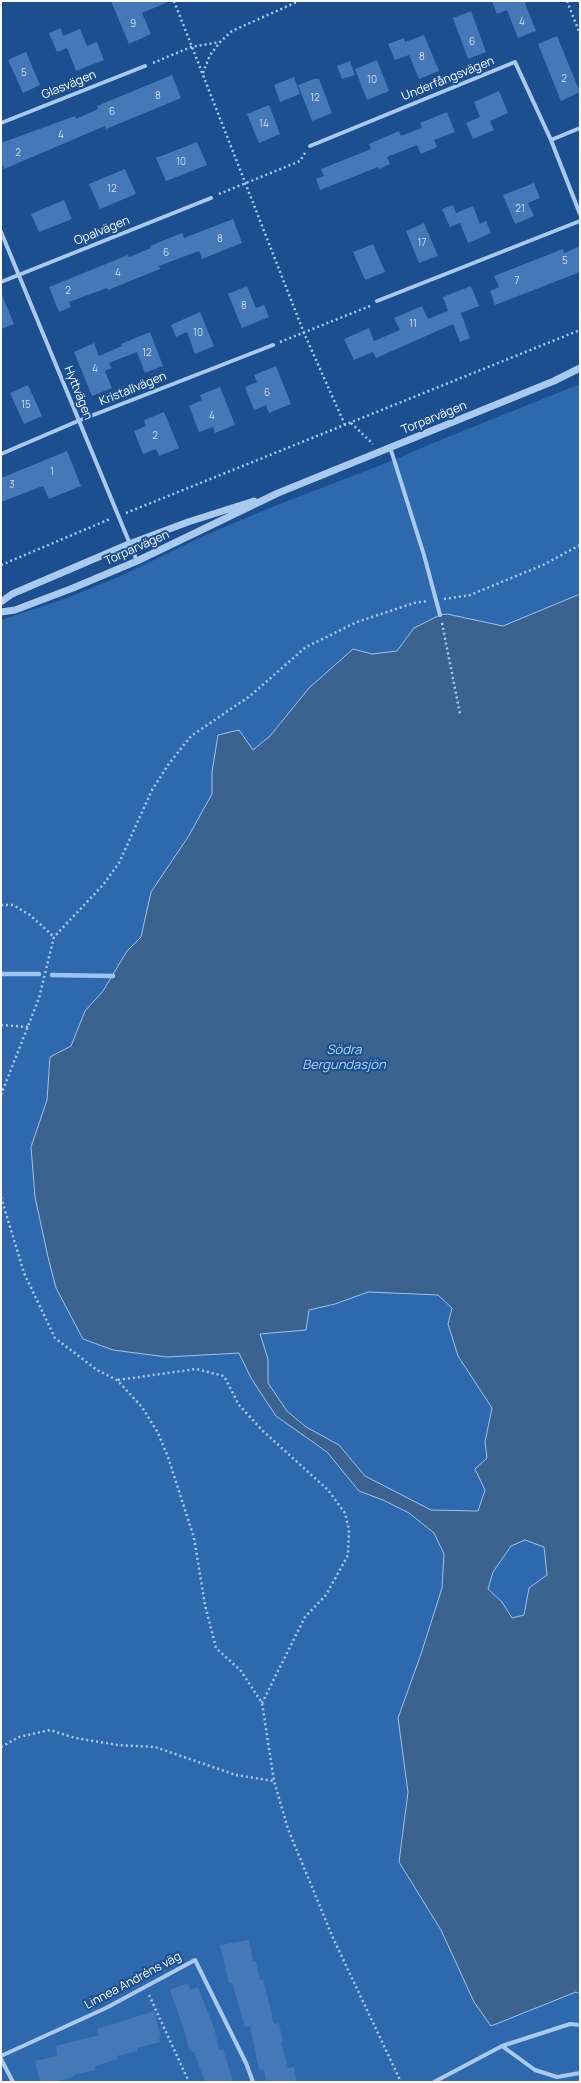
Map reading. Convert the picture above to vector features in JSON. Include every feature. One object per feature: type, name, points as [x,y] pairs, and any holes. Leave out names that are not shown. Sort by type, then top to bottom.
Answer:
[{"type":"street","name":"Underfångsvägen","points":[[310,146],[515,62],[551,140],[580,214]]},
{"type":"street","name":"Glasvägen","points":[[1,123],[145,66]]},
{"type":"street","points":[[551,140],[580,128]]},
{"type":"street","name":"Opalvägen","points":[[1,282],[211,198]]},
{"type":"street","points":[[378,301],[580,221]]},
{"type":"street","name":"Hyttvägen","points":[[1,232],[117,516],[137,561]]},
{"type":"street","name":"Kristallvägen","points":[[1,454],[78,421],[272,345]]},
{"type":"street","name":"Torparvägen","points":[[1,612],[15,610],[73,588],[137,561],[278,493],[554,381],[580,368]]},
{"type":"street","name":"Torparvägen","points":[[554,381],[580,373]]},
{"type":"street","points":[[390,447],[424,555],[440,615]]},
{"type":"street","name":"Torparvägen","points":[[1,602],[44,580],[129,544],[188,522],[278,493]]},
{"type":"street","name":"Linnea Andréns väg","points":[[1,2058],[106,2008],[195,1960],[246,2063],[253,2082]]},
{"type":"street","points":[[434,2082],[502,2046],[570,2024],[580,2025]]},
{"type":"street","points":[[502,2046],[535,2070],[557,2077],[580,2073]]},
{"type":"street","points":[[1,2058],[13,2082]]},
{"type":"path","points":[[174,1],[304,333],[345,425]]},
{"type":"path","points":[[203,74],[210,55],[220,42],[232,31],[299,1]]},
{"type":"path","points":[[567,1],[580,34]]},
{"type":"path","points":[[145,66],[191,47],[220,42]]},
{"type":"path","points":[[211,198],[300,161],[310,146]]},
{"type":"path","points":[[272,345],[364,310],[378,301]]},
{"type":"path","points":[[1,565],[117,516],[352,423],[580,330]]},
{"type":"path","points":[[352,423],[380,451]]},
{"type":"path","points":[[1,1095],[39,998],[54,937],[103,885],[119,863],[152,790],[168,764],[191,736],[250,696],[306,647],[357,622],[414,603],[470,595],[543,565],[580,545]]},
{"type":"path","points":[[440,615],[460,714]]},
{"type":"path","points":[[1,905],[13,905],[30,915],[54,937]]},
{"type":"path","points":[[1,1025],[28,1027]]},
{"type":"path","points":[[1,1197],[24,1273],[55,1338],[97,1370],[117,1380],[142,1407],[158,1433],[168,1457],[194,1538],[205,1605],[216,1648],[241,1671],[262,1703],[274,1781],[288,1829],[332,1938],[400,2082]]},
{"type":"path","points":[[117,1380],[196,1369],[224,1376],[239,1405],[263,1432],[328,1490],[345,1512],[349,1530],[348,1555],[326,1595],[305,1617],[262,1703]]},
{"type":"path","points":[[1,1747],[19,1737],[50,1730],[75,1738],[155,1748],[236,1775],[274,1781]]},
{"type":"path","points":[[146,1986],[189,2082]]},
{"type":"shaded area","points":[[580,384],[580,594],[503,626],[447,614],[440,615],[414,628],[398,651],[372,654],[353,649],[309,688],[270,736],[253,750],[212,772],[212,794],[188,837],[151,892],[141,937],[127,951],[103,991],[85,1011],[71,1046],[50,1057],[47,1100],[31,1147],[167,1357],[239,1353],[262,1395],[307,1438],[327,1452],[359,1491],[383,1500],[409,1513],[434,1533],[444,1554],[442,1588],[421,1654],[398,1718],[408,1792],[399,1862],[441,1930],[474,2002],[576,1992],[580,1994],[580,2082],[1,2082],[1,620],[67,598],[123,575],[201,537],[272,507],[399,458]]},
{"type":"shaded area","points":[[368,1292],[438,1295],[452,1308],[448,1324],[458,1356],[492,1408],[485,1442],[487,1458],[476,1469],[485,1490],[478,1511],[431,1510],[365,1476],[339,1445],[306,1427],[287,1411],[268,1383],[268,1359],[259,1334],[277,1331],[309,1310],[335,1304]]},
{"type":"shaded area","points":[[525,1540],[544,1547],[547,1575],[529,1588],[524,1615],[513,1618],[502,1602],[488,1588],[493,1572],[511,1546]]},
{"type":"water","name":"Södra Bergundasjön","points":[[580,594],[580,1994],[576,1992],[491,2026],[474,2002],[441,1930],[399,1862],[408,1792],[398,1718],[421,1654],[442,1588],[444,1554],[434,1533],[409,1513],[383,1500],[359,1491],[327,1452],[276,1416],[251,1378],[239,1353],[167,1357],[113,1350],[83,1339],[56,1288],[35,1197],[31,1147],[47,1100],[50,1057],[71,1046],[85,1011],[103,991],[127,951],[141,937],[151,892],[188,837],[212,794],[212,772],[218,735],[239,730],[253,750],[270,736],[309,688],[353,649],[372,654],[397,651],[414,628],[440,615],[447,614],[503,626]],"holes":[[[368,1292],[438,1295],[452,1308],[448,1324],[458,1356],[492,1408],[485,1442],[487,1458],[475,1469],[485,1490],[478,1511],[431,1510],[365,1476],[339,1445],[306,1427],[287,1411],[268,1383],[268,1359],[260,1334],[306,1330],[309,1310],[335,1304]],[[525,1540],[544,1547],[547,1575],[529,1588],[524,1615],[512,1618],[502,1602],[488,1589],[493,1572],[511,1546]]]},
{"type":"building","points":[[111,1],[170,1],[142,13],[151,34],[129,44]]},
{"type":"building","points":[[492,1],[528,1],[525,3],[536,31],[518,38],[507,10],[497,14]]},
{"type":"building","points":[[471,11],[486,52],[468,59],[453,18]]},
{"type":"building","points":[[61,28],[63,36],[80,29],[87,46],[97,42],[104,60],[76,71],[67,48],[57,52],[49,33]]},
{"type":"building","points":[[424,35],[439,71],[419,79],[409,55],[395,60],[388,44],[404,38],[405,42]]},
{"type":"building","points":[[557,36],[580,92],[561,101],[538,44]]},
{"type":"building","points":[[26,52],[40,85],[23,93],[8,60]]},
{"type":"building","points":[[377,60],[389,91],[367,100],[355,69]]},
{"type":"building","points":[[350,61],[355,75],[342,79],[337,66]]},
{"type":"building","points":[[172,75],[181,98],[106,129],[105,126],[4,169],[1,162],[1,143],[75,116],[76,119],[98,109],[97,106]]},
{"type":"building","points":[[294,77],[300,94],[280,102],[274,85]]},
{"type":"building","points":[[314,79],[319,79],[332,113],[312,121],[298,85]]},
{"type":"building","points":[[499,91],[508,113],[490,121],[494,130],[473,139],[466,123],[480,117],[474,102]]},
{"type":"building","points":[[269,105],[280,134],[259,143],[247,114]]},
{"type":"building","points":[[447,112],[455,132],[434,140],[437,147],[421,154],[417,145],[387,157],[390,164],[379,169],[378,167],[320,190],[316,179],[324,176],[321,169],[371,149],[369,144],[399,131],[401,136],[422,128],[420,123]]},
{"type":"building","points":[[197,142],[207,165],[166,181],[156,158]]},
{"type":"building","points":[[125,169],[136,194],[100,209],[89,184]]},
{"type":"building","points":[[534,183],[540,198],[528,203],[534,216],[515,224],[503,195]]},
{"type":"building","points":[[64,200],[72,219],[39,232],[31,214]]},
{"type":"building","points":[[453,205],[456,213],[473,206],[480,224],[486,221],[491,233],[468,243],[460,223],[450,227],[442,209]]},
{"type":"building","points":[[233,219],[242,243],[202,259],[199,251],[159,266],[160,269],[108,290],[107,288],[69,302],[71,307],[59,312],[49,287],[128,255],[129,257],[151,248],[150,246],[182,233],[184,238]]},
{"type":"building","points":[[424,223],[438,256],[419,263],[406,231]]},
{"type":"building","points":[[373,244],[385,272],[365,280],[353,252]]},
{"type":"building","points":[[580,246],[580,272],[495,305],[490,291],[499,287],[494,276],[563,249],[564,253]]},
{"type":"building","points":[[247,286],[256,308],[264,305],[269,317],[242,328],[228,294]]},
{"type":"building","points":[[471,286],[479,306],[461,313],[470,338],[460,342],[453,324],[376,358],[373,352],[354,360],[344,339],[369,328],[374,341],[400,330],[394,318],[422,306],[428,319],[448,311],[443,297]]},
{"type":"building","points":[[1,293],[14,324],[1,329]]},
{"type":"building","points":[[200,312],[214,346],[195,354],[187,332],[176,337],[171,325]]},
{"type":"building","points":[[150,332],[163,366],[145,373],[137,352],[109,363],[112,368],[105,371],[112,388],[92,396],[74,352],[94,343],[99,356],[122,346],[121,344]]},
{"type":"building","points":[[276,366],[291,404],[269,413],[266,405],[254,410],[245,387],[257,382],[254,375]]},
{"type":"building","points":[[28,385],[42,416],[24,424],[10,393]]},
{"type":"building","points":[[220,387],[235,425],[215,433],[213,427],[199,432],[189,406],[202,400],[200,395]]},
{"type":"building","points":[[164,412],[179,448],[159,456],[156,449],[143,454],[134,431],[146,426],[144,420]]},
{"type":"building","points":[[67,451],[81,486],[49,499],[43,486],[1,502],[1,478]]},
{"type":"building","points":[[249,1940],[253,1961],[256,1961],[260,1980],[263,1979],[274,2024],[279,2023],[283,2043],[281,2043],[288,2068],[294,2067],[297,2082],[266,2082],[264,2069],[259,2070],[250,2026],[245,2027],[232,1983],[229,1983],[220,1945]]},
{"type":"building","points":[[188,1983],[190,1990],[198,1987],[215,2031],[219,2050],[223,2049],[233,2082],[205,2082],[194,2052],[192,2052],[191,2048],[189,2049],[170,1990]]},
{"type":"building","points":[[154,2011],[161,2037],[159,2038],[160,2042],[137,2048],[138,2051],[117,2056],[118,2059],[95,2066],[96,2070],[53,2082],[40,2082],[35,2061],[57,2056],[56,2046],[99,2035],[97,2029]]},
{"type":"waterway","points":[[1,974],[39,974]]},
{"type":"waterway","points":[[52,975],[113,976]]}]
